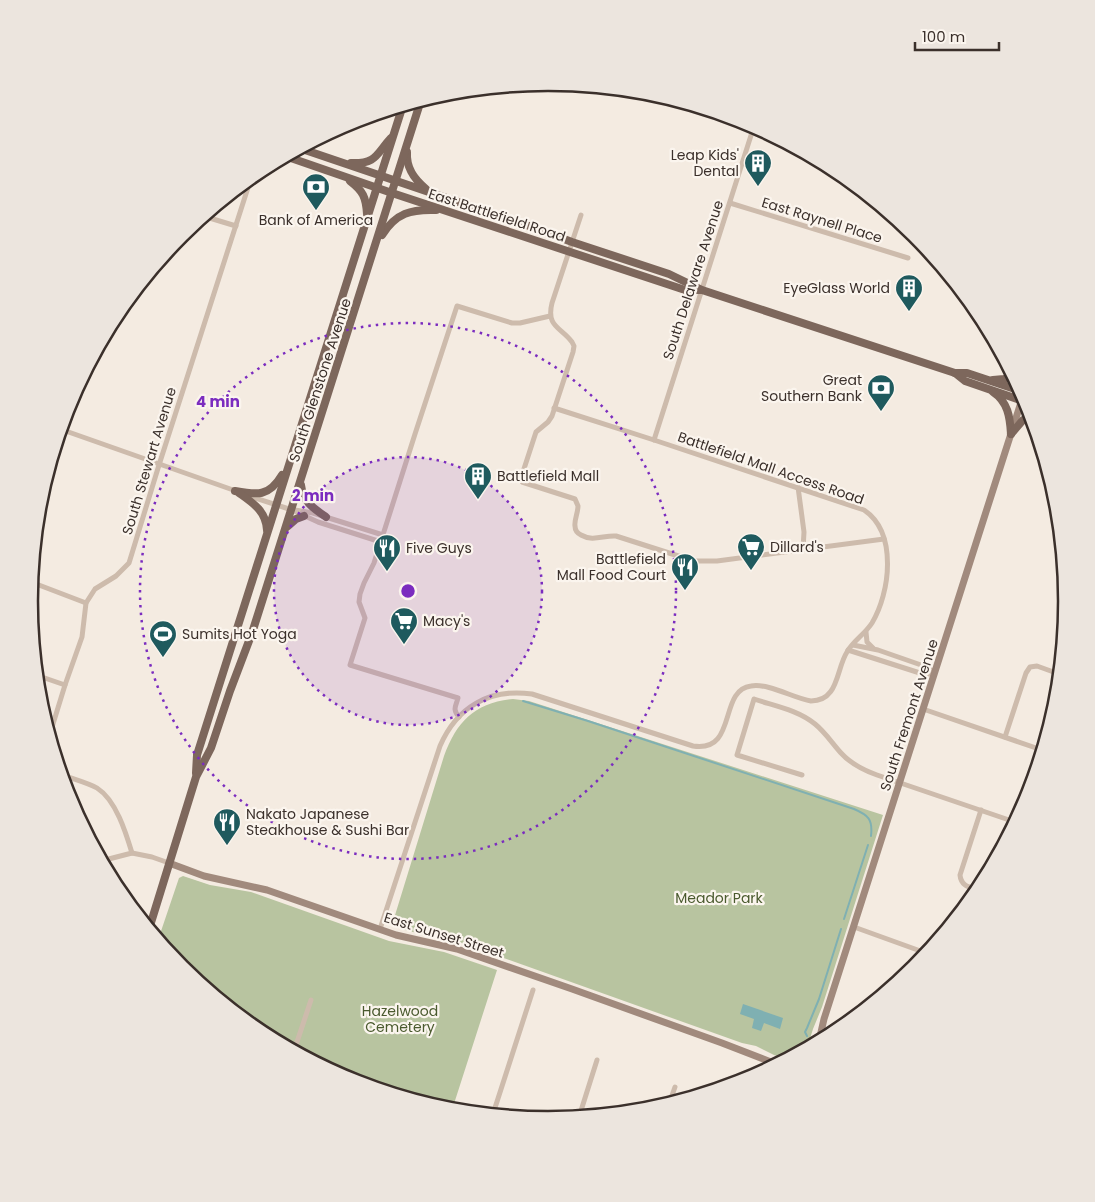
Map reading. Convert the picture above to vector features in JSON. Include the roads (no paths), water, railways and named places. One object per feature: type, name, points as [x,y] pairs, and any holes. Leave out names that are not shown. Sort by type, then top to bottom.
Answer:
[{"type":"main road","name":"South Glenstone Avenue","points":[[151,921],[196,777],[211,748],[252,633],[419,107]]},
{"type":"main road","name":"South Glenstone Avenue","points":[[196,777],[197,755],[401,113]]},
{"type":"main road","points":[[342,163],[358,164],[368,162],[382,150],[394,134]]},
{"type":"main road","points":[[408,143],[407,158],[411,173],[420,184],[435,194]]},
{"type":"main road","name":"East Battlefield Road","points":[[308,151],[669,274],[702,290],[955,374],[965,381],[1015,397]]},
{"type":"main road","name":"East Battlefield Road","points":[[294,159],[376,188],[685,290],[702,290]]},
{"type":"main road","points":[[342,176],[355,185],[362,193],[366,205],[367,218]]},
{"type":"main road","points":[[376,243],[391,223],[402,215],[419,210],[446,211]]},
{"type":"main road","name":"East Battlefield Road","points":[[955,374],[967,373],[1011,388]]},
{"type":"main road","points":[[985,379],[997,380],[1006,378]]},
{"type":"main road","points":[[987,388],[996,394],[1007,408],[1011,434]]},
{"type":"main road","name":"South Fremont Avenue","points":[[822,1028],[1020,410]]},
{"type":"main road","points":[[1011,434],[1024,420]]},
{"type":"main road","points":[[235,491],[258,494],[267,492],[279,481],[291,459]]},
{"type":"main road","points":[[301,479],[304,499],[326,517]]},
{"type":"main road","points":[[235,491],[251,501],[260,510],[266,523],[266,535]]},
{"type":"main road","points":[[286,527],[296,519],[304,516]]},
{"type":"main road","name":"East Sunset Street","points":[[169,863],[204,876],[267,890],[396,935],[466,952],[766,1060]]},
{"type":"main road","points":[[818,1033],[822,1028]]},
{"type":"street","name":"South Delaware Avenue","points":[[654,440],[752,134]]},
{"type":"street","name":"South Stewart Avenue","points":[[86,603],[95,590],[116,576],[129,562],[248,188]]},
{"type":"street","name":"East Raynell Place","points":[[730,203],[908,258]]},
{"type":"street","points":[[581,215],[568,251],[550,315],[554,325],[570,339],[574,348],[548,422],[536,432],[521,480],[522,482],[575,500],[578,506],[575,528],[578,534],[582,536],[592,539],[616,536],[699,562],[884,539]]},
{"type":"street","points":[[211,218],[236,226]]},
{"type":"street","points":[[459,716],[455,712],[458,698],[350,665],[365,618],[359,602],[360,594],[374,563],[457,306],[512,323],[520,323],[550,315]]},
{"type":"street","name":"Battlefield Mall Access Road","points":[[380,929],[437,755],[447,732],[459,716],[474,704],[492,696],[512,692],[526,693],[693,746],[703,746],[713,743],[719,737],[734,698],[745,687],[764,686],[811,701],[819,700],[826,696],[834,686],[848,650],[866,632],[878,611],[886,588],[888,566],[884,539],[874,518],[864,510],[554,408]]},
{"type":"street","points":[[67,432],[381,542]]},
{"type":"street","points":[[798,487],[804,532],[803,549]]},
{"type":"street","points":[[292,510],[326,517],[383,535]]},
{"type":"street","points":[[38,585],[86,603],[82,636],[53,724]]},
{"type":"street","points":[[866,632],[867,642],[872,647],[924,666],[934,674]]},
{"type":"street","points":[[853,645],[878,650]]},
{"type":"street","points":[[848,650],[922,674],[934,674]]},
{"type":"street","points":[[1005,737],[1026,673],[1030,667],[1037,666],[1052,672]]},
{"type":"street","points":[[43,678],[65,685]]},
{"type":"street","points":[[802,775],[737,754],[754,699],[803,716],[822,730],[840,752],[853,763],[868,771],[1008,820]]},
{"type":"street","points":[[924,709],[1035,748]]},
{"type":"street","points":[[69,778],[97,788],[109,800],[125,828],[132,853]]},
{"type":"street","points":[[970,887],[960,881],[961,869],[981,810]]},
{"type":"street","name":"East Sunset Street","points":[[108,859],[132,853],[169,863]]},
{"type":"street","points":[[854,928],[919,950]]},
{"type":"street","points":[[495,1108],[533,990]]},
{"type":"street","points":[[296,1045],[311,1000]]},
{"type":"street","points":[[581,1110],[597,1060]]},
{"type":"street","points":[[672,1096],[675,1087]]},
{"type":"water","points":[[743,1004],[783,1018],[780,1029],[764,1023],[761,1031],[752,1028],[754,1019],[740,1014]]},
{"type":"waterway","points":[[523,701],[854,809],[863,813],[868,818],[871,825],[871,836]]},
{"type":"waterway","points":[[844,919],[868,845]]},
{"type":"waterway","points":[[807,1036],[805,1032],[819,999],[841,929]]},
{"type":"place","name":"Leap Kids' Dental","points":[[758,187]]},
{"type":"place","name":"Bank of America","points":[[316,211]]},
{"type":"place","name":"EyeGlass World","points":[[909,312]]},
{"type":"place","name":"Great Southern Bank","points":[[881,412]]},
{"type":"place","name":"Battlefield Mall","points":[[478,500]]},
{"type":"place","name":"Dillard's","points":[[751,571]]},
{"type":"place","name":"Five Guys","points":[[387,572]]},
{"type":"place","name":"Battlefield Mall Food Court","points":[[685,591]]},
{"type":"place","name":"Macy's","points":[[404,645]]},
{"type":"place","name":"Sumits Hot Yoga","points":[[163,658]]},
{"type":"place","name":"Nakato Japanese Steakhouse & Sushi Bar","points":[[227,846]]},
{"type":"park label","name":"Meador Park","points":[[719,898]]},
{"type":"park label","name":"Hazelwood Cemetery","points":[[400,1020]]}]
